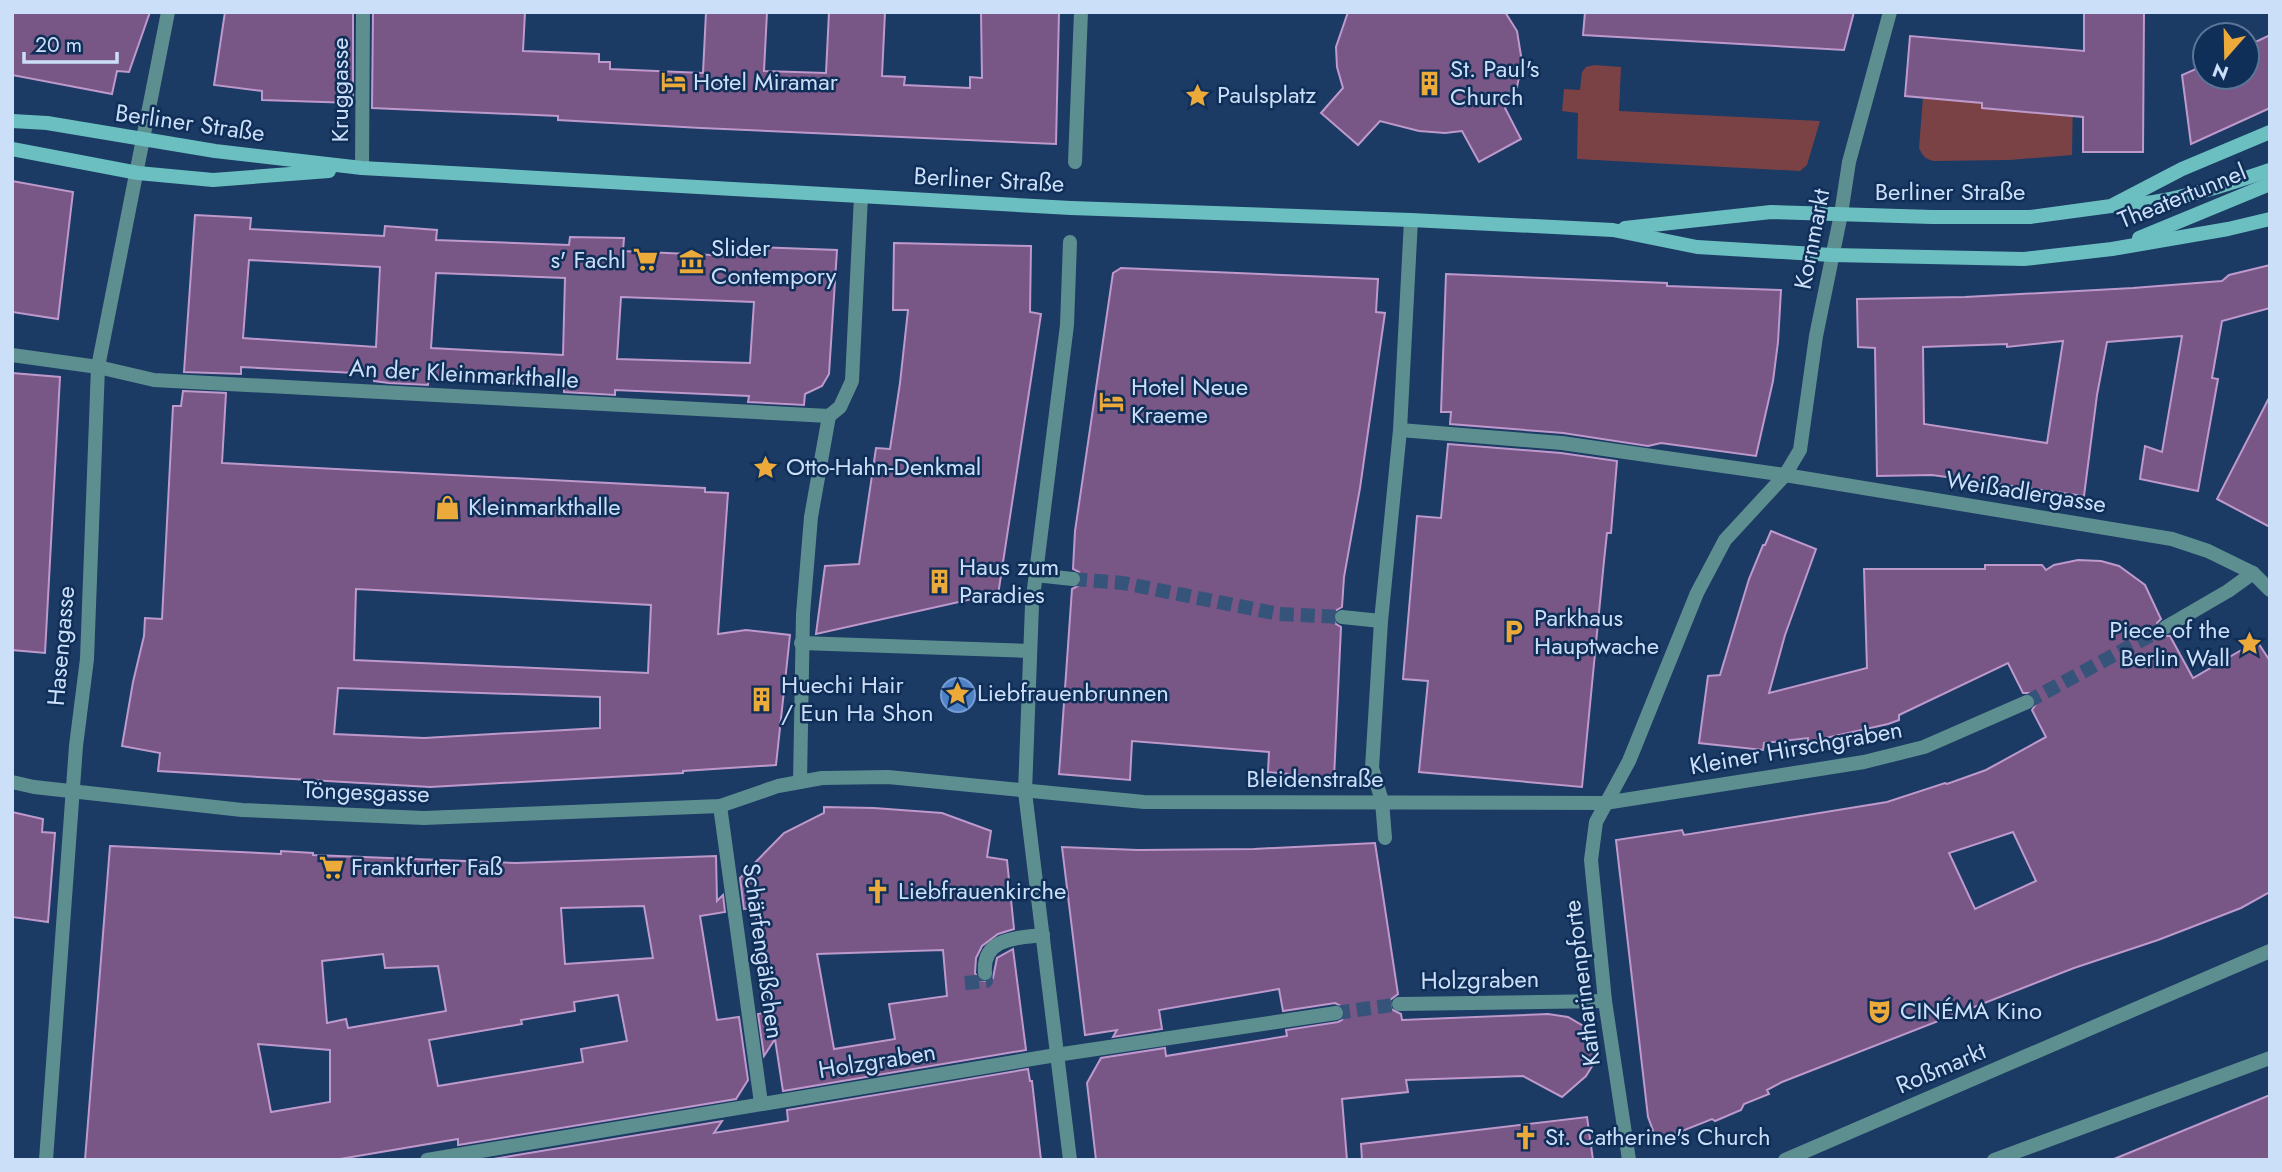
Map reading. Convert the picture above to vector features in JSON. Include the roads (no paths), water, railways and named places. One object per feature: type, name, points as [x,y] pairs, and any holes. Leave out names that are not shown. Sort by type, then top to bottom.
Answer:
[{"type":"main road","name":"Berliner Straße","points":[[12,121],[47,123],[144,141],[362,168],[1071,208],[1613,230],[1697,247],[1832,255],[2024,259],[2112,249],[2270,219]]},
{"type":"main road","name":"Berliner Straße","points":[[1613,230],[1771,212],[2031,217],[2111,206],[2182,169],[2270,132]]},
{"type":"main road","name":"Berliner Straße","points":[[12,149],[138,173],[213,180],[362,168]]},
{"type":"main road","name":"Theatertunnel","points":[[2111,206],[2147,205],[2270,170]]},
{"type":"main road","name":"Theatertunnel","points":[[2112,249],[2270,184]]},
{"type":"street","name":"Hasengasse","points":[[46,1160],[80,698],[87,659],[98,367],[168,12]]},
{"type":"street","name":"Kruggasse","points":[[362,168],[363,12]]},
{"type":"street","points":[[1075,162],[1081,12]]},
{"type":"street","name":"Kornmarkt","points":[[1605,803],[1629,761],[1698,593],[1725,540],[1785,475],[1800,450],[1816,336],[1849,162],[1890,12]]},
{"type":"street","points":[[800,782],[802,639],[811,517],[834,411],[852,381],[862,196]]},
{"type":"street","points":[[1385,838],[1382,801],[1372,768],[1381,621],[1400,429],[1411,220]]},
{"type":"street","points":[[1070,242],[1067,325],[1035,575],[1025,792],[1070,1160]]},
{"type":"street","name":"An der Kleinmarkthalle","points":[[12,355],[98,367],[154,380],[834,411]]},
{"type":"street","points":[[1400,429],[1562,443],[1785,475]]},
{"type":"street","name":"Weißadlergasse","points":[[1785,475],[2172,539],[2208,551],[2253,573],[2270,590]]},
{"type":"street","points":[[2166,627],[2228,591],[2253,573]]},
{"type":"street","points":[[1035,575],[1073,579]]},
{"type":"street","points":[[1342,617],[1381,621]]},
{"type":"street","points":[[802,639],[1030,651]]},
{"type":"street","name":"Kleiner Hirschgraben","points":[[1605,803],[1864,762],[1924,747],[2028,702]]},
{"type":"street","name":"Bleidenstraße","points":[[800,782],[822,778],[888,778],[1144,802],[1605,803]]},
{"type":"street","name":"Töngesgasse","points":[[12,782],[73,792],[242,810],[424,818],[720,806],[778,786],[800,782]]},
{"type":"street","name":"Katharinenpforte","points":[[1605,803],[1596,822],[1591,860],[1605,1001],[1629,1160]]},
{"type":"street","name":"Schärfengäßchen","points":[[720,806],[761,1103]]},
{"type":"street","points":[[985,973],[984,960],[990,950],[1008,939],[1043,935]]},
{"type":"street","name":"Roßmarkt","points":[[1785,1160],[2270,951]]},
{"type":"street","name":"Holzgraben","points":[[1399,1004],[1605,1001]]},
{"type":"street","name":"Holzgraben","points":[[427,1160],[1056,1055],[1336,1013]]},
{"type":"street","points":[[1994,1160],[2270,1058]]},
{"type":"water","name":"Liebfrauenbrunnen","points":[[958,678],[970,683],[975,695],[970,707],[958,712],[946,707],[941,695],[946,683]]},
{"type":"tunnel","points":[[1073,579],[1123,583],[1279,614],[1342,617]]},
{"type":"tunnel","points":[[2027,702],[2166,627]]},
{"type":"tunnel","points":[[965,983],[986,981],[985,973]]},
{"type":"tunnel","points":[[1336,1013],[1399,1004]]},
{"type":"place","name":"Hotel Miramar","points":[[673,82]]},
{"type":"place","name":"St. Paul's Church","points":[[1430,83]]},
{"type":"place","name":"Paulsplatz","points":[[1197,95]]},
{"type":"place","name":"s' Fachl","points":[[646,260]]},
{"type":"place","name":"Slider Contempory","points":[[691,262]]},
{"type":"place","name":"Hotel Neue Kraeme","points":[[1111,401]]},
{"type":"place","name":"Otto-Hahn-Denkmal","points":[[766,467]]},
{"type":"place","name":"Kleinmarkthalle","points":[[448,507]]},
{"type":"place","name":"Haus zum Paradies","points":[[939,581]]},
{"type":"place","name":"Parkhaus Hauptwache","points":[[1514,632]]},
{"type":"place","name":"Piece of the Berlin Wall","points":[[2250,644]]},
{"type":"place","name":"Liebfrauenbrunnen","points":[[957,693]]},
{"type":"place","name":"Huechi Hair / Eun Ha Shon","points":[[761,699]]},
{"type":"place","name":"Frankfurter Faß","points":[[331,867]]},
{"type":"place","name":"Liebfrauenkirche","points":[[878,891]]},
{"type":"place","name":"CINÉMA Kino","points":[[1880,1011]]},
{"type":"place","name":"St. Catherine's Church","points":[[1525,1137]]}]
